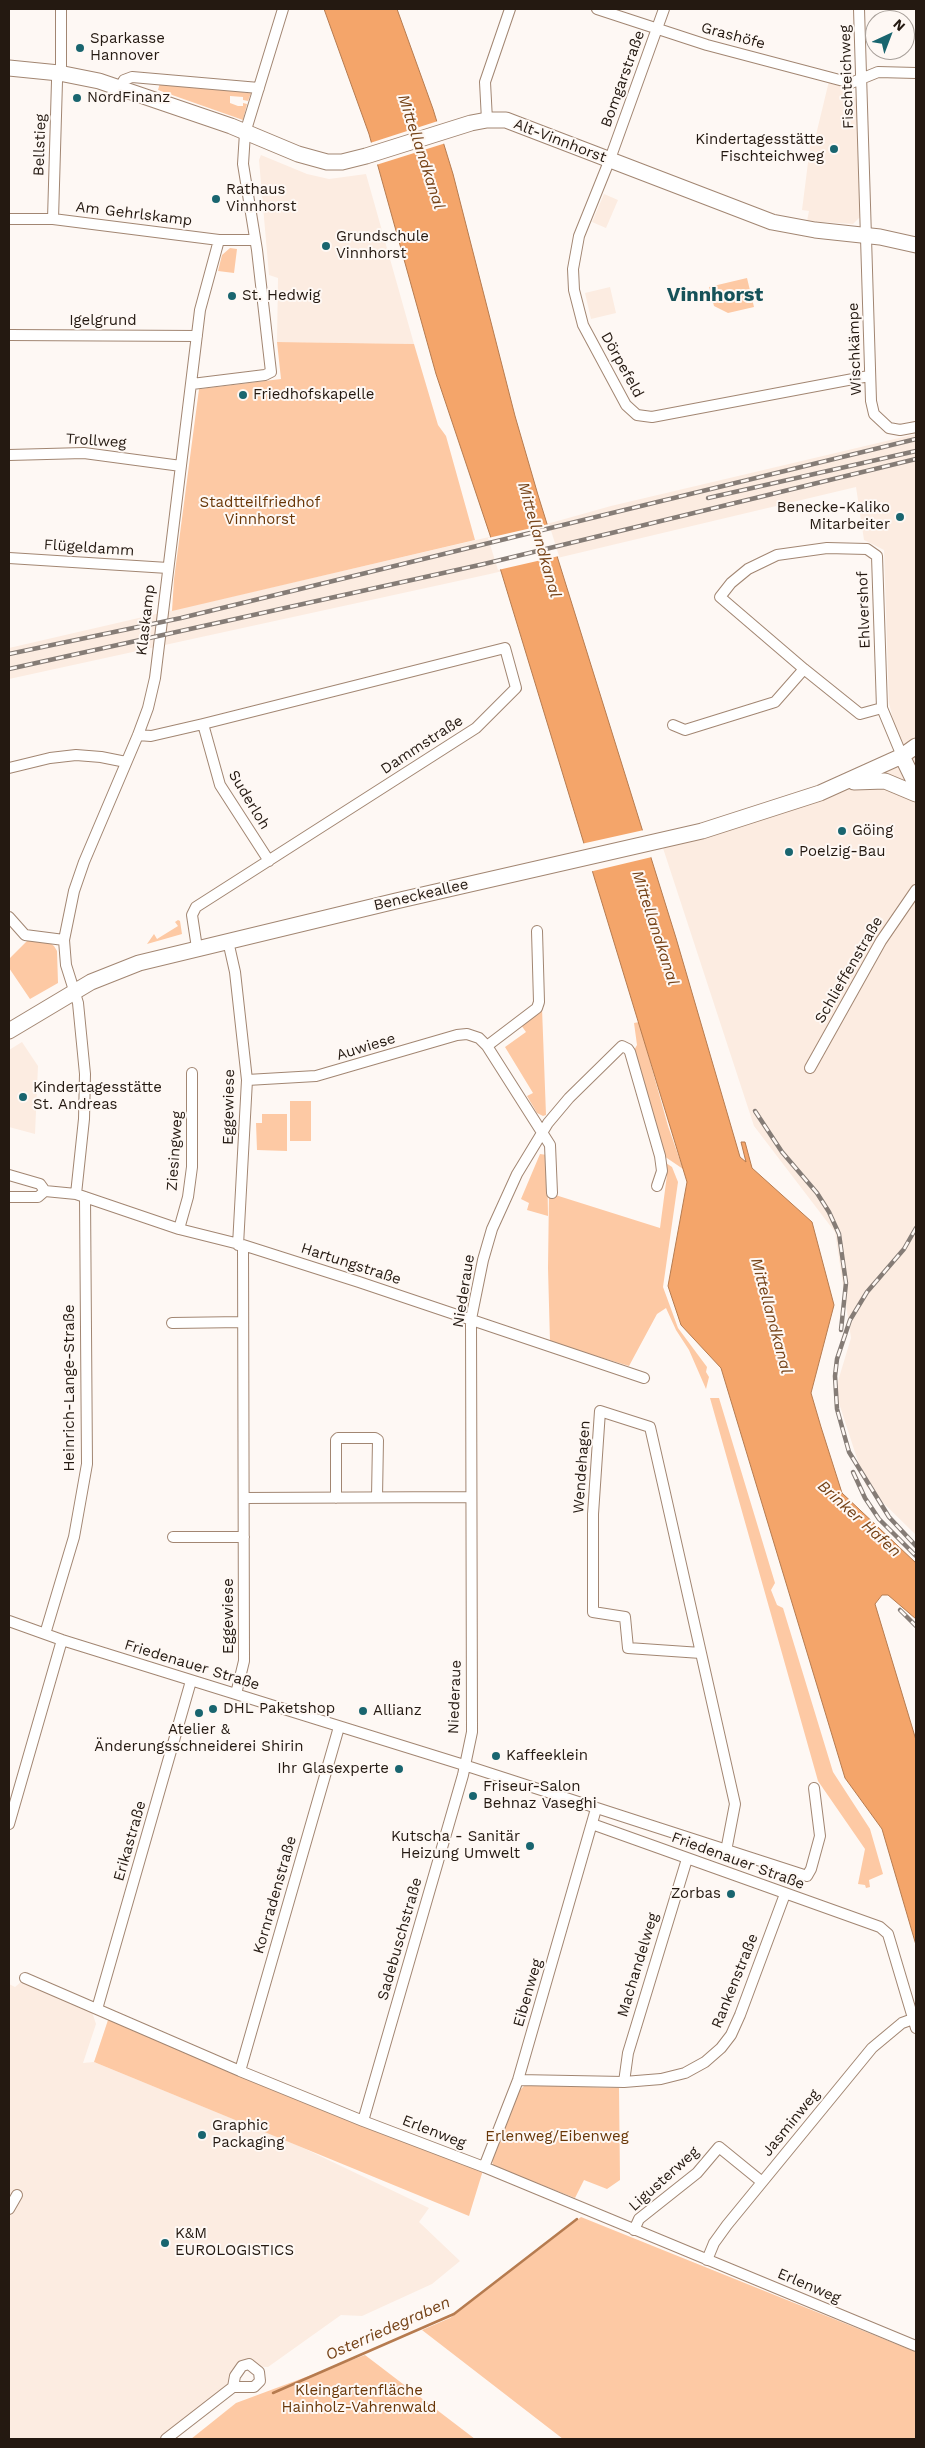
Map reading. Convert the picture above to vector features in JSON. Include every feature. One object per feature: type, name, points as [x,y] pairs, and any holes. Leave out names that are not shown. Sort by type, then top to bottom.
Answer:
[{"type":"street","name":"Bellstieg","points":[[53,219],[61,9]]},
{"type":"street","points":[[192,384],[265,375],[272,372],[243,164],[245,132],[282,9]]},
{"type":"street","points":[[487,120],[485,82],[510,9]]},
{"type":"street","name":"Grashöfe","points":[[597,9],[656,30],[851,82],[878,72],[916,73]]},
{"type":"street","name":"Bomgarstraße","points":[[610,159],[664,9]]},
{"type":"street","name":"Fischteichweg","points":[[859,9],[866,235]]},
{"type":"street","name":"Alt-Vinnhorst","points":[[9,68],[59,72],[120,87],[245,132],[298,154],[327,162],[342,162],[366,156],[453,128],[487,120],[506,120],[772,222],[816,230],[866,235],[916,245]]},
{"type":"street","points":[[120,87],[124,80],[132,77],[259,88]]},
{"type":"street","name":"Dörpefeld","points":[[610,159],[579,236],[573,269],[574,290],[583,325],[626,405],[632,412],[645,418],[652,417],[869,376]]},
{"type":"street","name":"Am Gehrlskamp","points":[[9,219],[53,219],[218,240],[255,240]]},
{"type":"street","name":"Wischkämpe","points":[[866,235],[869,376],[874,414],[881,423],[889,428],[900,430],[916,427]]},
{"type":"street","name":"Klaskamp","points":[[74,991],[66,965],[64,940],[74,891],[84,862],[138,735],[148,708],[155,678],[197,336],[202,302],[218,240]]},
{"type":"street","name":"Igelgrund","points":[[9,335],[197,336]]},
{"type":"street","name":"Trollweg","points":[[9,455],[84,452],[181,466]]},
{"type":"street","name":"Ehlvershof","points":[[882,708],[860,714],[804,668],[720,597],[731,582],[748,569],[777,555],[801,550],[867,549],[877,556],[882,708],[902,756]]},
{"type":"street","name":"Flügeldamm","points":[[9,558],[168,568]]},
{"type":"street","name":"Dammstraße","points":[[138,735],[151,736],[203,724],[505,648],[516,688],[476,728],[196,907],[192,920],[197,948]]},
{"type":"street","points":[[673,724],[685,730],[775,702],[804,668]]},
{"type":"street","name":"Suderloh","points":[[203,724],[220,786],[269,861]]},
{"type":"street","name":"Beneckeallee","points":[[9,1031],[74,991],[131,966],[197,948],[663,842],[806,798],[842,784],[902,756],[916,746]]},
{"type":"street","points":[[9,768],[50,758],[76,755],[101,756],[126,762]]},
{"type":"street","points":[[902,756],[916,785]]},
{"type":"street","name":"Beneckeallee","points":[[842,784],[861,781],[885,781],[916,794]]},
{"type":"street","name":"Schlieffenstraße","points":[[810,1068],[881,941],[916,890]]},
{"type":"street","points":[[9,918],[25,935],[64,940]]},
{"type":"street","points":[[537,931],[539,1002],[537,1008],[487,1046],[550,1146],[552,1193]]},
{"type":"street","name":"Eggewiese","points":[[228,941],[235,972],[247,1080],[240,1245],[243,1322],[244,1661],[236,1694]]},
{"type":"street","name":"Heinrich-Lange-Straße","points":[[45,1634],[74,1537],[82,1501],[87,1464],[80,1196],[84,1119],[83,1036],[74,991]]},
{"type":"street","name":"Auwiese","points":[[247,1080],[316,1076],[457,1035],[473,1036],[487,1046]]},
{"type":"street","name":"Niederaue","points":[[464,1765],[472,1732],[471,1320],[483,1260],[492,1229],[517,1174],[542,1132],[569,1098],[619,1047],[625,1046],[630,1052],[660,1156],[662,1171],[657,1186]]},
{"type":"street","name":"Ziesingweg","points":[[179,1229],[188,1197],[192,1167],[194,1117],[192,1073]]},
{"type":"street","name":"Hartungstraße","points":[[9,1175],[40,1184],[42,1194]]},
{"type":"street","name":"Hartungstraße","points":[[9,1197],[42,1194],[80,1196],[179,1229],[240,1245],[644,1378]]},
{"type":"street","points":[[172,1323],[243,1322]]},
{"type":"street","name":"Wendehagen","points":[[701,1653],[628,1648],[625,1617],[594,1612],[593,1514],[600,1411],[650,1427],[701,1653],[735,1804],[726,1851]]},
{"type":"street","points":[[336,1498],[336,1440],[338,1438],[374,1438],[378,1440],[377,1497]]},
{"type":"street","points":[[244,1498],[472,1496]]},
{"type":"street","points":[[173,1537],[244,1537]]},
{"type":"street","name":"Friedenauer Straße","points":[[9,1622],[191,1681],[464,1765],[807,1876],[811,1869],[820,1836],[814,1788]]},
{"type":"street","points":[[9,1824],[62,1640]]},
{"type":"street","name":"Erikastraße","points":[[98,2009],[191,1681]]},
{"type":"street","name":"Kornradenstraße","points":[[240,2071],[339,1727]]},
{"type":"street","name":"Sadebuschstraße","points":[[363,2121],[464,1765]]},
{"type":"street","points":[[592,1824],[596,1809]]},
{"type":"street","name":"Friedenauer Straße","points":[[592,1824],[880,1927],[888,1934],[915,2024]]},
{"type":"street","name":"Eibenweg","points":[[484,2167],[518,2080],[592,1824]]},
{"type":"street","name":"Machandelweg","points":[[624,2082],[628,2053],[687,1859]]},
{"type":"street","name":"Rankenstraße","points":[[518,2080],[624,2082],[661,2079],[685,2073],[705,2062],[721,2048],[731,2035],[785,1894]]},
{"type":"street","name":"Erlenweg","points":[[25,1978],[240,2071],[484,2167],[916,2346]]},
{"type":"street","name":"Jasminweg","points":[[707,2260],[714,2243],[872,2048],[902,2022],[915,2024]]},
{"type":"street","name":"Ligusterweg","points":[[634,2230],[639,2219],[697,2173],[718,2147],[762,2182]]},
{"type":"street","points":[[9,2209],[16,2195]]},
{"type":"street","points":[[166,2439],[234,2387]]},
{"type":"shaded area","name":"Kindertagesstätte Fischteichweg","points":[[829,81],[846,85],[857,101],[860,217],[853,224],[807,221],[809,211],[802,210],[811,139],[815,139]]},
{"type":"shaded area","name":"Grundschule Vinnhorst","points":[[261,155],[307,174],[329,179],[366,174],[414,344],[277,342],[278,278],[269,275],[259,160]]},
{"type":"shaded area","points":[[604,194],[618,200],[606,228],[592,222]]},
{"type":"shaded area","points":[[610,287],[616,313],[591,319],[585,293]]},
{"type":"shaded area","points":[[916,434],[916,1535],[866,1486],[835,1391],[851,1338],[835,1232],[754,1126],[661,842],[902,756],[889,703],[884,550],[864,540],[856,487],[490,574],[9,679],[9,648],[554,522],[611,506]]},
{"type":"shaded area","name":"Kindertagesstätte St. Andreas","points":[[22,1042],[38,1066],[35,1134],[9,1127],[9,1050]]},
{"type":"shaded area","points":[[21,1982],[92,2012],[96,2024],[83,2063],[94,2062],[297,2145],[429,2208],[419,2222],[460,2261],[432,2284],[362,2316],[341,2315],[268,2367],[242,2366],[233,2387],[163,2439],[9,2439],[9,1984],[15,1987]]},
{"type":"green space","points":[[160,83],[251,93],[248,101],[243,100],[243,97],[230,96],[230,103],[238,106],[243,106],[243,103],[247,104],[243,120],[158,90]]},
{"type":"green space","points":[[230,248],[237,249],[234,273],[218,271],[222,255]]},
{"type":"green space","points":[[747,278],[754,307],[728,313],[714,306],[709,287]]},
{"type":"green space","name":"Stadtteilfriedhof Vinnhorst","points":[[277,342],[414,344],[438,425],[446,436],[475,540],[172,611],[174,579],[199,389],[281,379]]},
{"type":"green space","points":[[180,921],[182,934],[147,944],[154,934],[157,939],[178,926],[175,922]]},
{"type":"green space","points":[[28,940],[50,943],[57,951],[58,983],[30,999],[9,968],[9,959]]},
{"type":"green space","points":[[542,1008],[546,1115],[543,1116],[537,1113],[527,1096],[533,1093],[505,1047],[526,1032],[521,1025]]},
{"type":"green space","points":[[639,1022],[668,1126],[683,1169],[661,1154],[633,1052],[637,1045],[634,1023]]},
{"type":"green space","points":[[290,1101],[311,1101],[311,1141],[290,1141]]},
{"type":"green space","points":[[262,1114],[287,1114],[287,1151],[257,1150],[256,1123],[262,1123]]},
{"type":"green space","points":[[540,1154],[547,1155],[548,1216],[527,1210],[529,1203],[521,1199]]},
{"type":"green space","points":[[663,1161],[672,1167],[678,1182],[663,1287],[678,1328],[707,1367],[706,1372],[709,1377],[706,1389],[689,1350],[676,1330],[666,1308],[657,1314],[629,1366],[550,1342],[548,1268],[549,1193],[660,1228],[667,1175]]},
{"type":"green space","points":[[710,1398],[719,1398],[775,1583],[771,1590],[777,1605],[783,1608],[833,1772],[870,1829],[883,1874],[869,1880],[870,1887],[866,1888],[865,1885],[858,1884],[865,1849],[818,1781]]},
{"type":"green space","points":[[110,2014],[484,2167],[469,2216],[94,2062]]},
{"type":"green space","name":"Erlenweg/Eibenweg","points":[[525,2085],[619,2088],[620,2180],[607,2189],[584,2180],[575,2198],[493,2166],[492,2159],[519,2091]]},
{"type":"green space","points":[[581,2217],[916,2352],[916,2439],[563,2439],[422,2330],[450,2318]]},
{"type":"green space","name":"Kleingartenfläche Hainholz-Vahrenwald","points":[[365,2355],[475,2439],[191,2439],[236,2403]]},
{"type":"water","points":[[324,9],[397,9],[433,109],[453,174],[515,416],[538,495],[676,938],[740,1157],[746,1162],[741,1142],[745,1142],[752,1168],[812,1222],[834,1305],[811,1393],[821,1427],[842,1493],[916,1563],[916,1619],[888,1595],[882,1595],[875,1604],[916,1740],[916,1945],[882,1829],[845,1778],[721,1368],[681,1325],[668,1286],[687,1182],[490,535],[436,374],[369,134]]},
{"type":"pier","points":[[438,121],[446,143],[376,165],[370,143]]},
{"type":"pier","points":[[549,524],[559,556],[498,570],[488,538]]},
{"type":"pier","points":[[644,830],[652,857],[589,872],[581,844]]},
{"type":"waterway","name":"Osterriedegraben","points":[[273,2393],[454,2314],[577,2219]]},
{"type":"railway","points":[[9,654],[181,618],[916,439]]},
{"type":"railway","points":[[708,498],[916,451]]},
{"type":"railway","points":[[9,669],[484,564],[916,459]]},
{"type":"railway","points":[[755,1111],[782,1152],[817,1193],[829,1212],[839,1234],[846,1283],[841,1330]]},
{"type":"railway","points":[[916,1228],[904,1249],[867,1292],[850,1320],[837,1359],[835,1376],[837,1409],[849,1452],[889,1517],[916,1546]]},
{"type":"railway","points":[[853,1472],[865,1498],[879,1519],[916,1556]]},
{"type":"railway","points":[[900,1610],[916,1626]]},
{"type":"place","name":"Sparkasse Hannover","points":[[80,48]]},
{"type":"place","name":"NordFinanz","points":[[77,98]]},
{"type":"place","name":"Kindertagesstätte Fischteichweg","points":[[834,149]]},
{"type":"place","name":"Rathaus Vinnhorst","points":[[216,199]]},
{"type":"place","name":"Grundschule Vinnhorst","points":[[326,246]]},
{"type":"place","name":"St. Hedwig","points":[[232,296]]},
{"type":"place","name":"Friedhofskapelle","points":[[243,395]]},
{"type":"place","name":"Benecke-Kaliko Mitarbeiter","points":[[900,517]]},
{"type":"place","name":"Göing","points":[[842,831]]},
{"type":"place","name":"Poelzig-Bau","points":[[789,852]]},
{"type":"place","name":"Kindertagesstätte St. Andreas","points":[[23,1097]]},
{"type":"place","name":"DHL Paketshop","points":[[213,1709]]},
{"type":"place","name":"Allianz","points":[[363,1711]]},
{"type":"place","name":"Atelier & Änderungsschneiderei Shirin","points":[[199,1713]]},
{"type":"place","name":"Kaffeeklein","points":[[496,1756]]},
{"type":"place","name":"Ihr Glasexperte","points":[[399,1769]]},
{"type":"place","name":"Friseur-Salon Behnaz Vaseghi","points":[[473,1796]]},
{"type":"place","name":"Kutscha - Sanitär Heizung Umwelt","points":[[530,1846]]},
{"type":"place","name":"Zorbas","points":[[731,1894]]},
{"type":"place","name":"Graphic Packaging","points":[[202,2135]]},
{"type":"place","name":"K&M EUROLOGISTICS","points":[[165,2243]]},
{"type":"district","name":"Vinnhorst","points":[[715,295]]},
{"type":"water label","name":"Mittellandkanal","points":[[421,152]]},
{"type":"water label","name":"Mittellandkanal","points":[[539,540]]},
{"type":"water label","name":"Mittellandkanal","points":[[655,928]]},
{"type":"water label","name":"Mittellandkanal","points":[[771,1316]]},
{"type":"water label","name":"Brinker Hafen","points":[[859,1519]]}]
